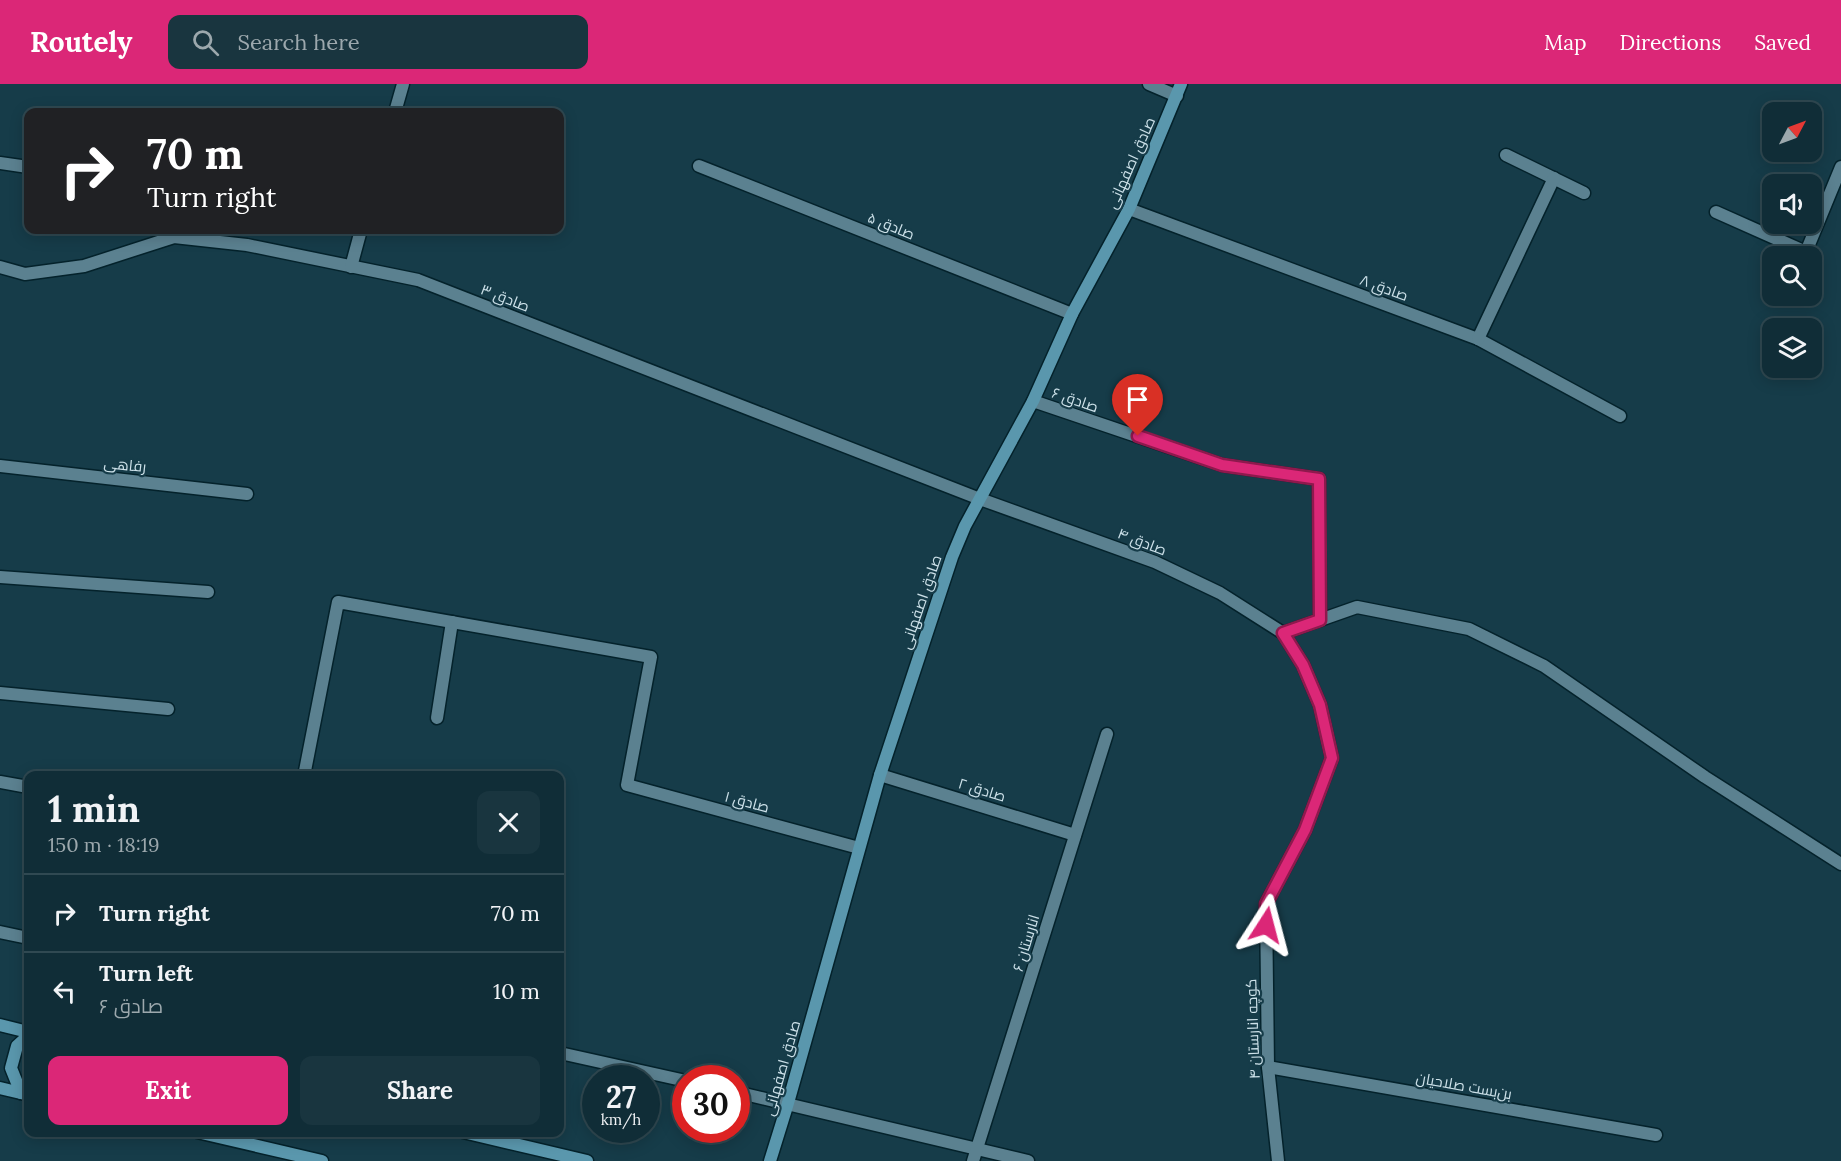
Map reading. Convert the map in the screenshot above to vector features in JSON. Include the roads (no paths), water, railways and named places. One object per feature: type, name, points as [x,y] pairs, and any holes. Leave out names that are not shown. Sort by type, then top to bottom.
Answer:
[{"type":"street","points":[[396,108],[403,84]]},
{"type":"street","points":[[1149,84],[1179,90]]},
{"type":"street","name":"صادق اصفهانی","points":[[770,1161],[880,775],[952,557],[965,526],[1032,401],[1072,314],[1129,209],[1179,90]]},
{"type":"street","points":[[1506,155],[1584,193]]},
{"type":"street","points":[[0,163],[24,166]]},
{"type":"street","name":"صادق ۵","points":[[699,166],[1072,314]]},
{"type":"street","points":[[1716,212],[1806,252],[1841,167]]},
{"type":"street","points":[[1478,339],[1554,178]]},
{"type":"street","name":"صادق ۸","points":[[1129,209],[1478,339],[1620,416]]},
{"type":"street","name":"صادق ۳","points":[[0,267],[25,274],[84,266],[171,234]]},
{"type":"street","name":"صادق ۳","points":[[180,234],[247,245],[418,280],[980,500]]},
{"type":"street","points":[[351,267],[360,234]]},
{"type":"street","name":"صادق ۶","points":[[1032,401],[1222,465],[1319,479],[1320,620]]},
{"type":"street","name":"رفاهی","points":[[0,466],[248,494]]},
{"type":"street","name":"صادق ۴","points":[[980,500],[1155,562],[1220,593],[1283,633]]},
{"type":"street","points":[[0,577],[208,592]]},
{"type":"street","points":[[305,771],[338,603],[452,622],[437,718]]},
{"type":"street","points":[[1283,633],[1357,607],[1469,629],[1544,666],[1705,777],[1841,864]]},
{"type":"street","name":"صادق ۱","points":[[452,622],[651,657],[627,785],[859,848]]},
{"type":"street","name":"کوچه انارستان ۴","points":[[1278,1161],[1268,1067],[1266,904],[1305,830],[1332,758],[1320,705],[1303,665],[1283,633]]},
{"type":"street","points":[[0,693],[168,709]]},
{"type":"street","name":"انارستان ۶","points":[[973,1161],[1107,734]]},
{"type":"street","name":"صادق ۲","points":[[880,775],[1076,835]]},
{"type":"street","points":[[0,783],[24,786]]},
{"type":"street","points":[[0,932],[24,937]]},
{"type":"street","points":[[0,1025],[24,1033]]},
{"type":"street","points":[[24,1038],[17,1046],[10,1068],[24,1092]]},
{"type":"street","points":[[564,1054],[672,1078]]},
{"type":"street","name":"بن‌بست صلاحیان","points":[[1268,1067],[1656,1135]]},
{"type":"street","points":[[0,1088],[24,1094]]},
{"type":"street","points":[[750,1095],[1028,1161]]},
{"type":"street","points":[[219,1137],[322,1161]]},
{"type":"street","points":[[484,1137],[587,1161]]}]
